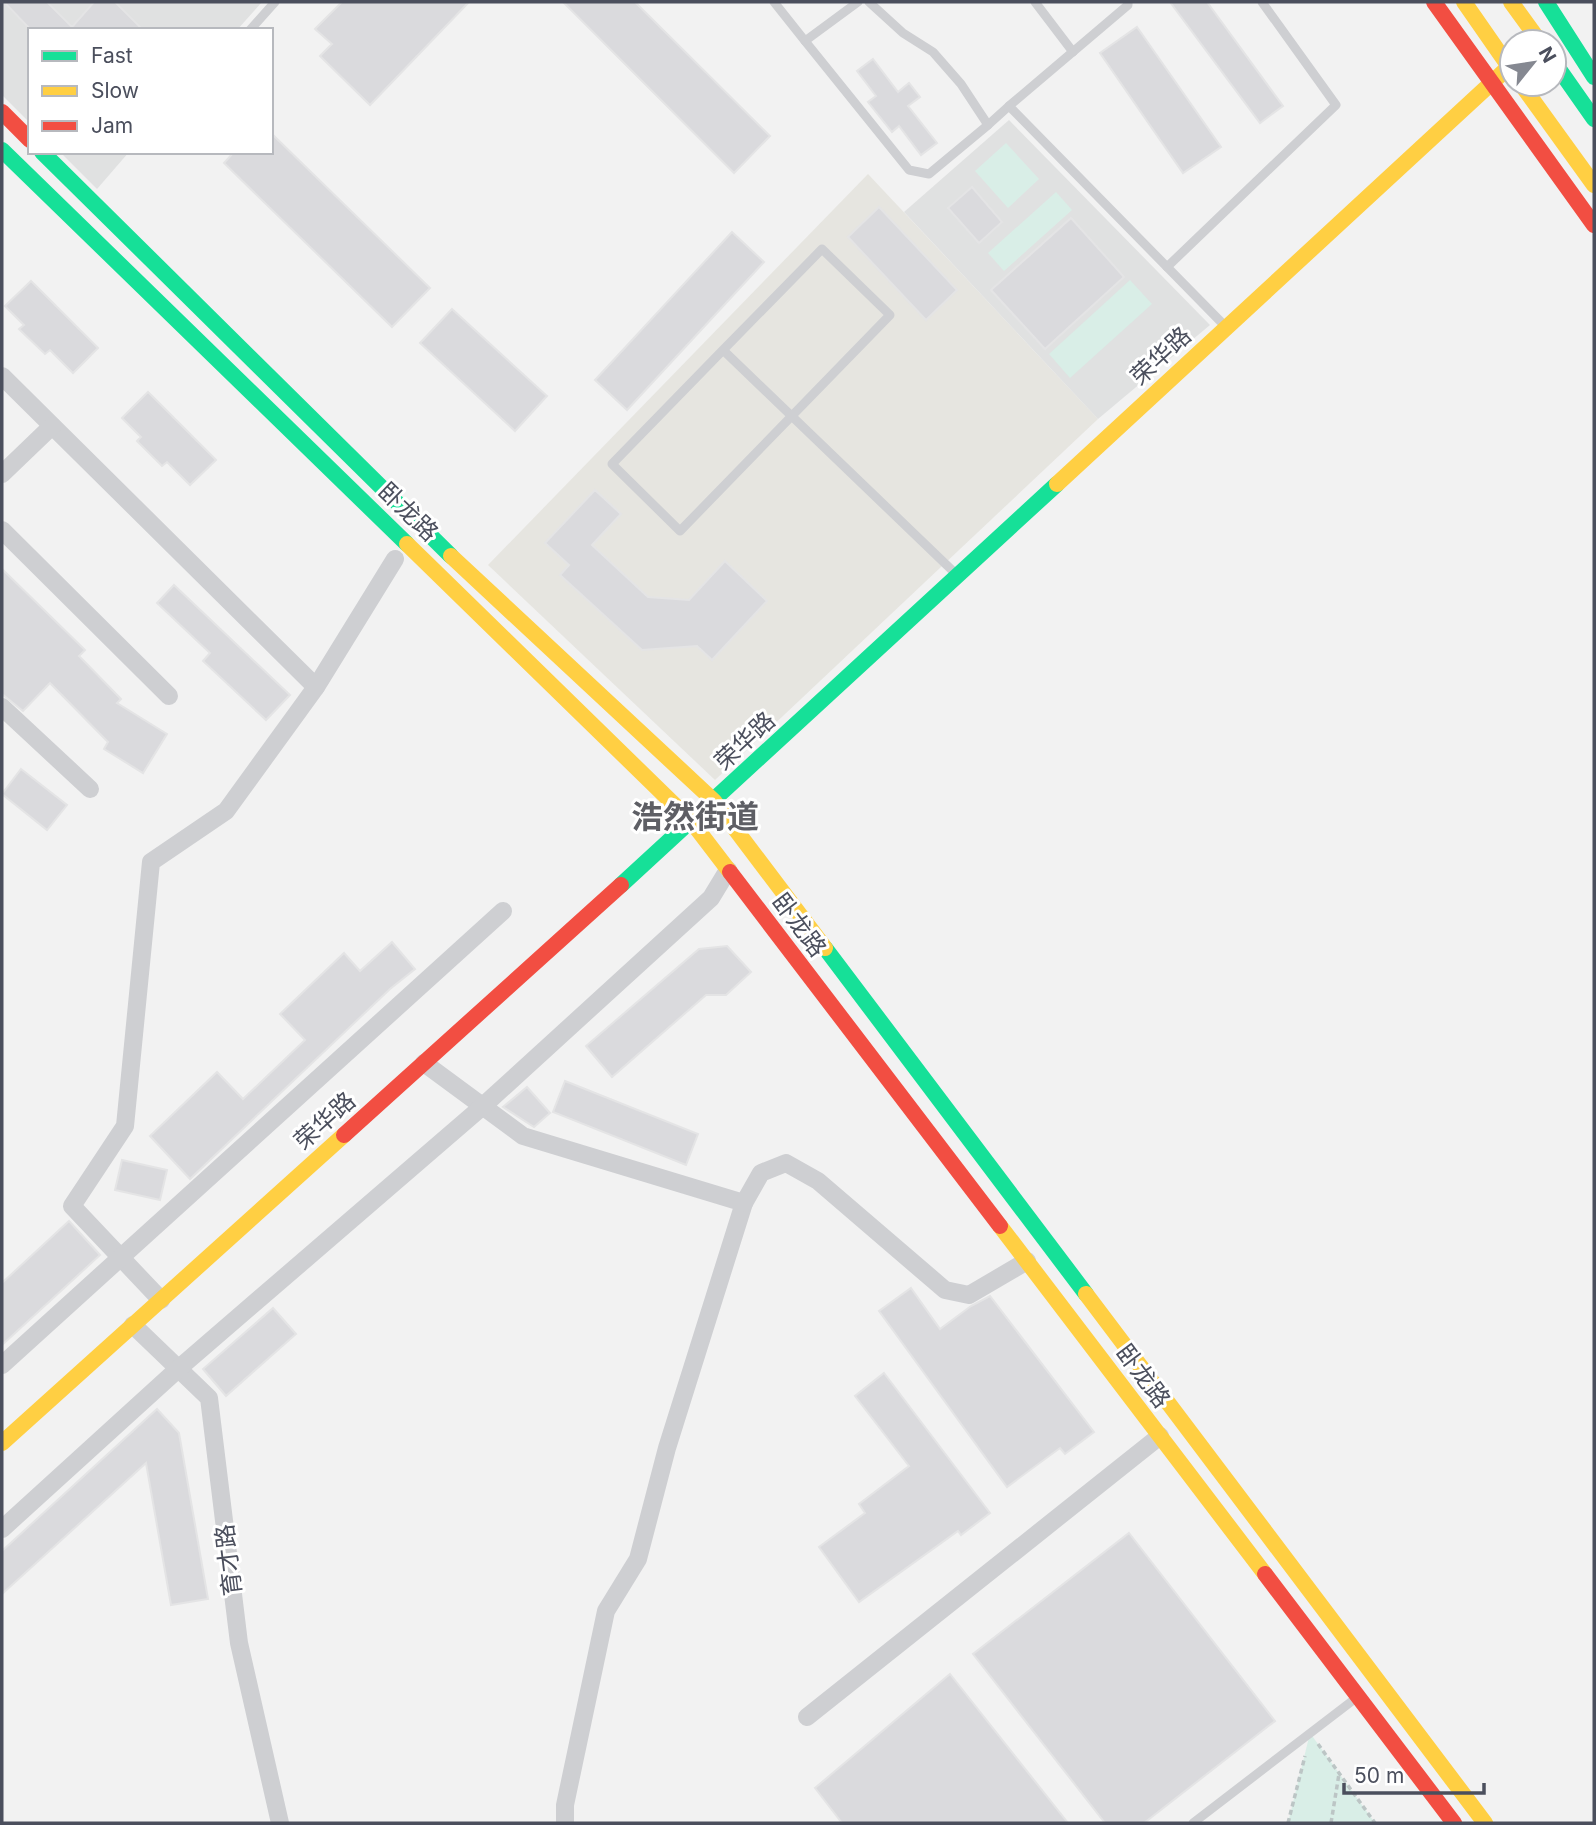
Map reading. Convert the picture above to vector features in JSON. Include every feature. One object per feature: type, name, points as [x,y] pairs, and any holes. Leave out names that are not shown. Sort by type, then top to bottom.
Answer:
[{"type":"main road","points":[[1434,2],[1594,225]]},
{"type":"main road","points":[[1464,2],[1498,49]]},
{"type":"main road","points":[[1511,2],[1529,28]]},
{"type":"main road","points":[[1546,2],[1594,77]]},
{"type":"main road","points":[[1555,28],[1559,24]]},
{"type":"main road","name":"荣华路","points":[[2,1443],[714,801],[1498,77]]},
{"type":"main road","points":[[1568,82],[1594,119]]},
{"type":"main road","points":[[1531,98],[1594,185]]},
{"type":"main road","points":[[2,112],[28,138]]},
{"type":"main road","name":"卧龙路","points":[[2,150],[691,821],[1454,1823]]},
{"type":"main road","name":"卧龙路","points":[[44,154],[422,529],[714,801],[1485,1823]]},
{"type":"main road","points":[[1557,173],[1594,200]]},
{"type":"street","points":[[2,376],[316,687]]},
{"type":"street","points":[[2,474],[52,426]]},
{"type":"street","points":[[2,530],[169,696]]},
{"type":"street","points":[[161,1300],[72,1206],[125,1126],[151,862],[226,811],[316,687],[395,559]]},
{"type":"street","points":[[2,707],[90,789]]},
{"type":"street","points":[[2,1529],[178,1369],[483,1106],[711,898],[728,870]]},
{"type":"street","points":[[2,1365],[119,1256],[503,911]]},
{"type":"street","points":[[424,1063],[523,1136],[744,1203]]},
{"type":"street","points":[[565,1823],[565,1805],[607,1611],[638,1559],[667,1448],[744,1203],[761,1173],[786,1163],[818,1181],[945,1290],[969,1295],[1027,1261]]},
{"type":"street","name":"育才路","points":[[133,1325],[209,1398],[239,1643],[280,1823]]},
{"type":"street","points":[[807,1717],[1160,1436]]},
{"type":"lane","points":[[252,28],[275,2]]},
{"type":"lane","points":[[774,2],[909,170],[929,174],[1128,5],[1128,2]]},
{"type":"lane","points":[[805,41],[858,2]]},
{"type":"lane","points":[[869,2],[903,33],[933,52],[961,84],[988,125]]},
{"type":"lane","points":[[1035,2],[1073,52]]},
{"type":"lane","points":[[1167,267],[1336,105],[1262,2]]},
{"type":"lane","points":[[1009,107],[1226,327]]},
{"type":"lane","points":[[822,249],[890,315],[680,531],[612,464],[723,350],[822,249]]},
{"type":"lane","points":[[723,350],[958,576]]},
{"type":"lane","points":[[1193,1823],[1358,1697]]},
{"type":"path","points":[[1310,1733],[1375,1823]]},
{"type":"path","points":[[1287,1823],[1310,1733]]},
{"type":"path","points":[[1331,1823],[1339,1773]]},
{"type":"shaded area","points":[[2,2],[262,2],[239,28],[28,28],[28,121],[2,95]]},
{"type":"shaded area","points":[[1009,120],[1210,325],[1098,419],[904,212]]},
{"type":"shaded area","points":[[62,154],[127,154],[97,189]]},
{"type":"shaded area","points":[[868,174],[1098,419],[715,780],[488,565]]},
{"type":"green space","points":[[1006,143],[1039,179],[1008,208],[975,171]]},
{"type":"green space","points":[[1056,192],[1072,210],[1004,271],[988,253]]},
{"type":"green space","points":[[1130,280],[1152,304],[1070,378],[1049,354]]},
{"type":"green space","points":[[1310,1733],[1375,1823],[1288,1823]]},
{"type":"building","points":[[4,2],[47,2],[72,27],[94,2],[115,2],[141,28],[29,28]]},
{"type":"building","points":[[342,2],[469,2],[370,105],[320,56],[332,44],[315,29]]},
{"type":"building","points":[[563,2],[635,2],[770,136],[734,173]]},
{"type":"building","points":[[1170,2],[1207,2],[1283,106],[1260,123]]},
{"type":"building","points":[[1137,27],[1221,147],[1183,173],[1100,53]]},
{"type":"building","points":[[873,59],[898,92],[909,83],[920,97],[908,106],[937,143],[921,155],[899,126],[892,132],[868,102],[876,96],[857,71]]},
{"type":"building","points":[[273,135],[430,288],[392,327],[224,163],[232,154],[273,154]]},
{"type":"building","points":[[972,187],[1002,222],[979,243],[948,208]]},
{"type":"building","points":[[879,207],[957,290],[926,320],[848,237]]},
{"type":"building","points":[[1071,218],[1124,277],[1045,349],[991,290]]},
{"type":"building","points":[[732,232],[764,262],[627,410],[595,380]]},
{"type":"building","points":[[31,281],[98,348],[73,373],[50,350],[45,354],[19,329],[24,325],[5,306]]},
{"type":"building","points":[[452,309],[547,396],[515,431],[420,343]]},
{"type":"building","points":[[148,392],[216,460],[190,485],[167,462],[162,466],[137,441],[141,437],[122,418]]},
{"type":"building","points":[[595,490],[621,514],[592,545],[648,597],[689,600],[725,561],[767,601],[712,660],[697,646],[642,650],[560,575],[569,565],[545,543]]},
{"type":"building","points":[[2,569],[85,650],[79,656],[121,699],[117,703],[167,734],[143,773],[104,749],[108,742],[50,683],[23,711],[2,694]]},
{"type":"building","points":[[174,585],[290,695],[266,720],[203,661],[210,653],[157,603]]},
{"type":"building","points":[[21,769],[67,805],[47,830],[2,794]]},
{"type":"building","points":[[392,942],[415,969],[390,989],[190,1179],[150,1136],[217,1072],[243,1099],[305,1040],[280,1014],[344,953],[360,971]]},
{"type":"building","points":[[727,946],[751,972],[726,995],[706,995],[612,1077],[586,1046],[699,949]]},
{"type":"building","points":[[565,1081],[698,1134],[686,1165],[553,1112]]},
{"type":"building","points":[[527,1087],[550,1113],[534,1127],[503,1107]]},
{"type":"building","points":[[122,1160],[167,1170],[160,1200],[115,1190]]},
{"type":"building","points":[[69,1221],[100,1255],[2,1345],[2,1283]]},
{"type":"building","points":[[911,1288],[940,1329],[971,1306],[990,1296],[1094,1432],[1065,1454],[1060,1448],[1007,1487],[879,1311]]},
{"type":"building","points":[[273,1308],[296,1334],[226,1396],[203,1369]]},
{"type":"building","points":[[884,1373],[990,1513],[961,1535],[958,1531],[859,1602],[819,1547],[865,1513],[859,1504],[909,1466],[855,1396]]},
{"type":"building","points":[[157,1409],[179,1433],[208,1599],[171,1605],[146,1463],[2,1594],[2,1551]]},
{"type":"building","points":[[1129,1533],[1275,1721],[1144,1823],[1105,1823],[973,1654]]},
{"type":"building","points":[[950,1674],[1068,1823],[842,1823],[815,1788]]},
{"type":"traffic: fast","points":[[1546,2],[1594,77]]},
{"type":"traffic: fast","points":[[1568,82],[1594,119]]},
{"type":"traffic: fast","points":[[2,150],[407,544]]},
{"type":"traffic: fast","points":[[44,154],[451,556]]},
{"type":"traffic: fast","points":[[621,885],[1057,484]]},
{"type":"traffic: fast","points":[[825,948],[1086,1294]]},
{"type":"traffic: slow","points":[[1464,2],[1498,51]]},
{"type":"traffic: slow","points":[[1511,2],[1530,28]]},
{"type":"traffic: slow","points":[[1057,484],[1498,77]]},
{"type":"traffic: slow","points":[[1531,98],[1594,185]]},
{"type":"traffic: slow","points":[[407,544],[691,821],[730,872]]},
{"type":"traffic: slow","points":[[451,556],[714,801],[825,948]]},
{"type":"traffic: slow","points":[[2,1443],[344,1135]]},
{"type":"traffic: slow","points":[[1000,1226],[1265,1574]]},
{"type":"traffic: slow","points":[[1086,1294],[1485,1823]]},
{"type":"traffic: jam","points":[[1434,2],[1594,225]]},
{"type":"traffic: jam","points":[[2,112],[28,138]]},
{"type":"traffic: jam","points":[[730,872],[1000,1226]]},
{"type":"traffic: jam","points":[[344,1135],[621,885]]},
{"type":"traffic: jam","points":[[1265,1574],[1454,1823]]},
{"type":"district","name":"浩然街道","points":[[695,817]]}]
